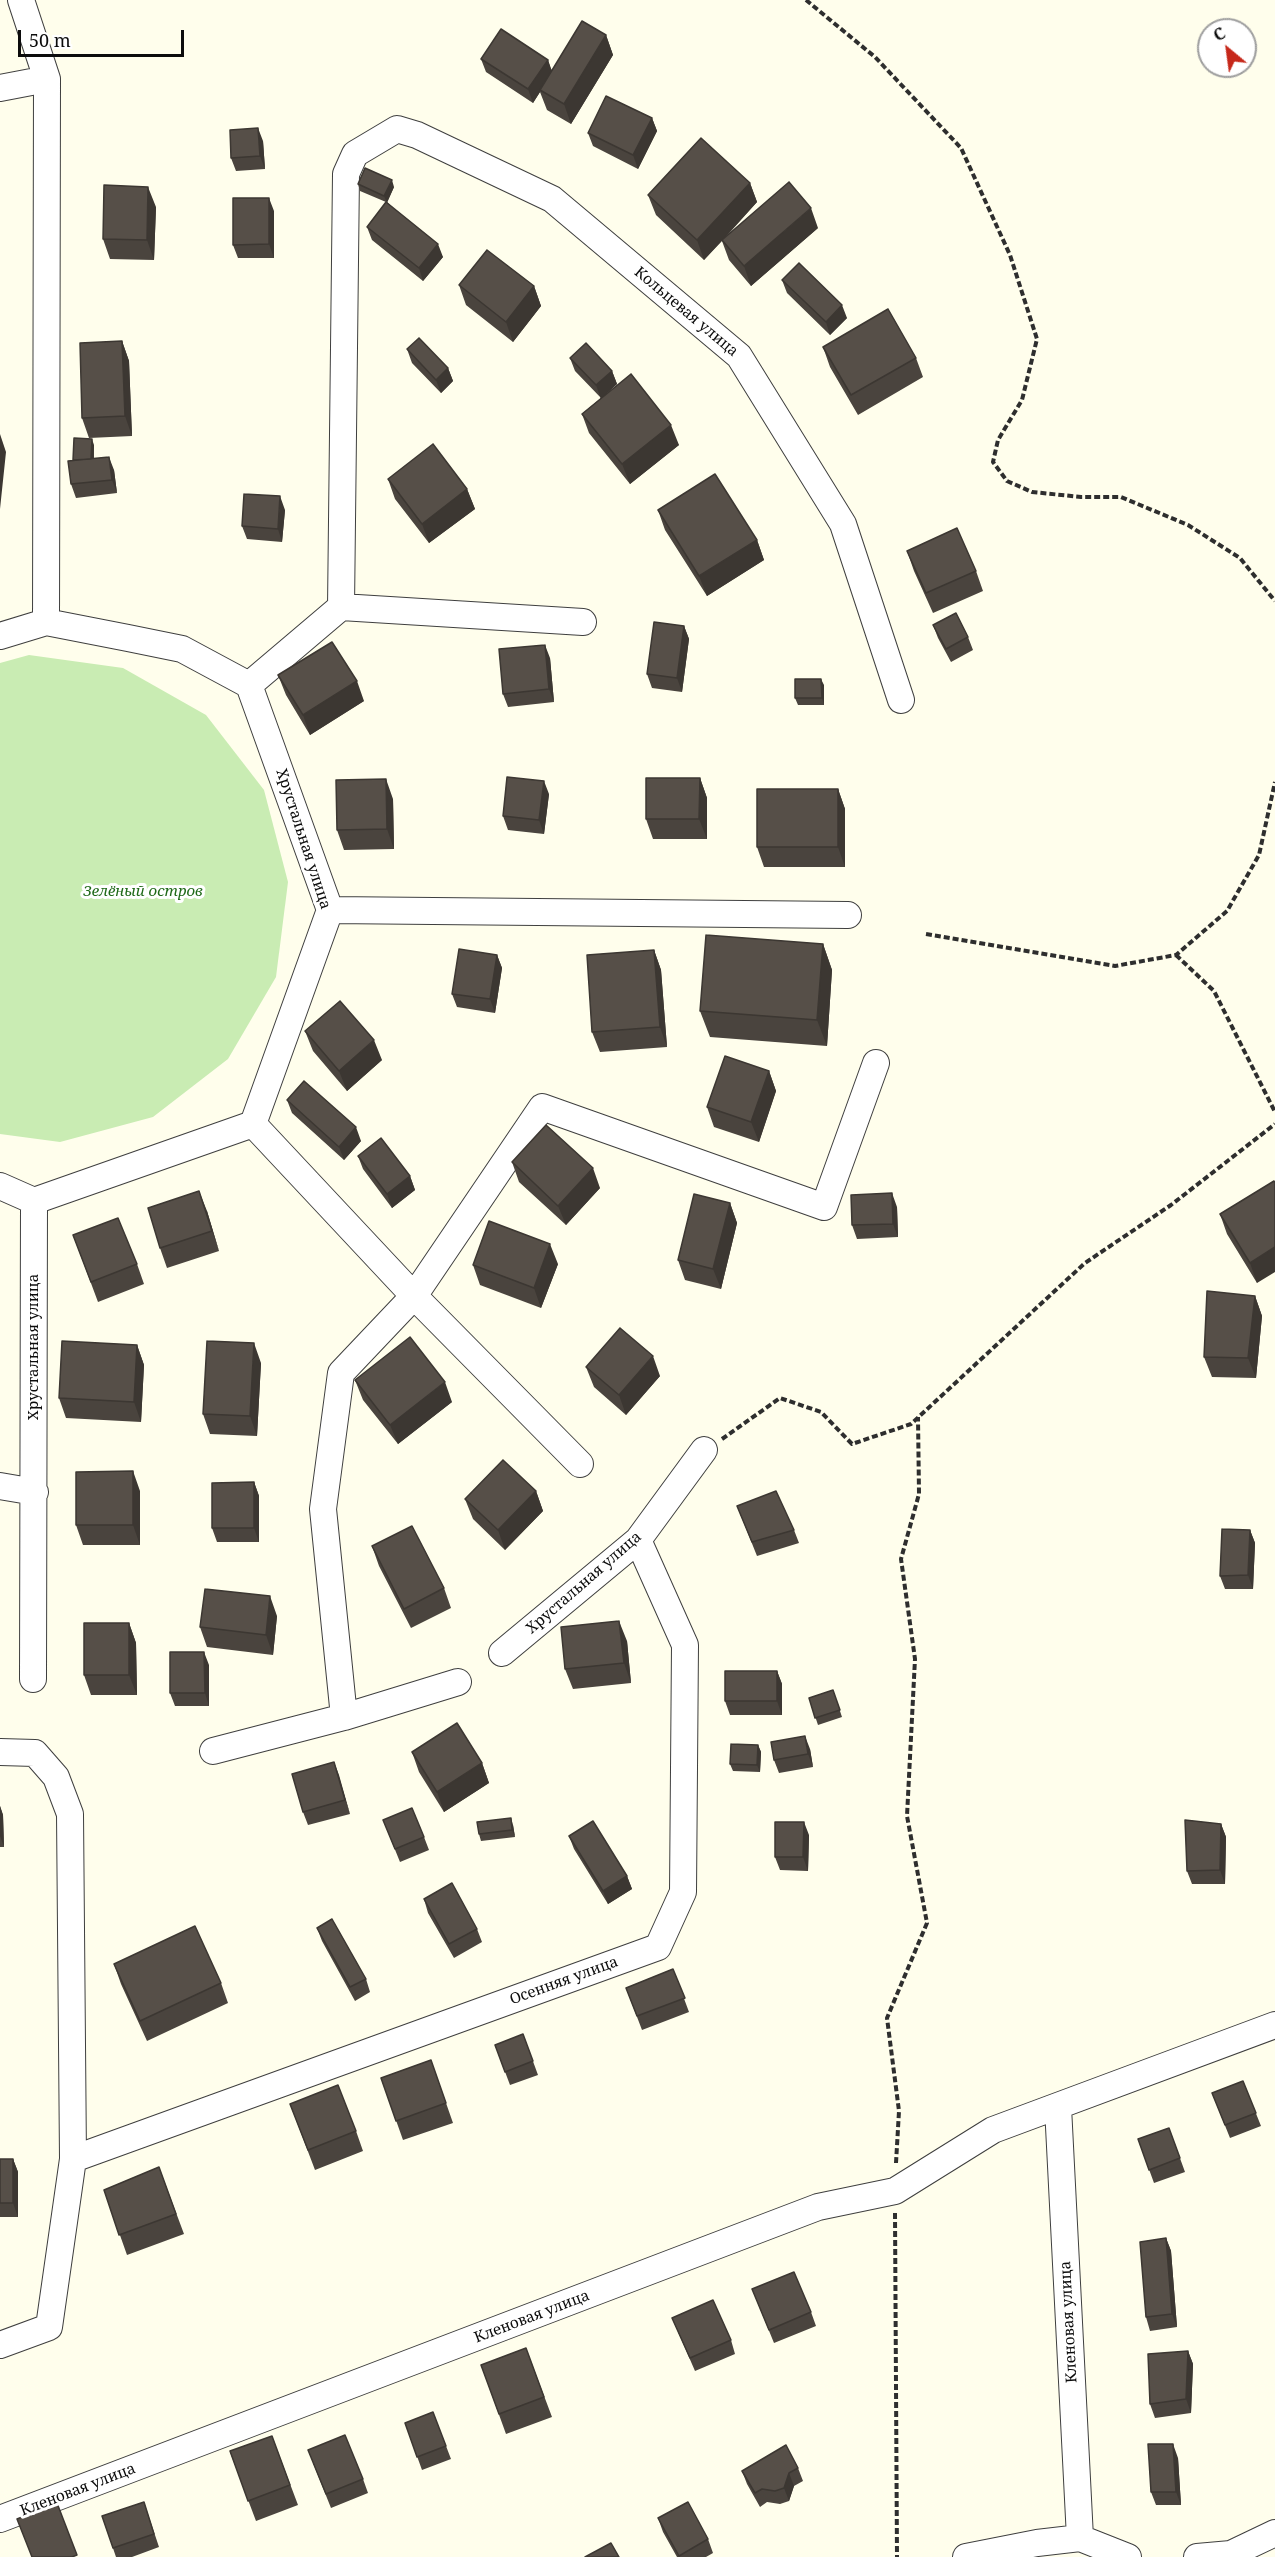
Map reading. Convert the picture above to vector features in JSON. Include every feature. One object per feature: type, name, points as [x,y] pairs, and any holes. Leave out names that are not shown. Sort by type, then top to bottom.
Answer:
[{"type":"street","points":[[21,0],[47,80],[46,622]]},
{"type":"street","points":[[0,88],[47,80]]},
{"type":"street","name":"Кольцевая улица","points":[[340,607],[346,174],[355,154],[397,129],[427,140],[552,199],[740,356],[843,524],[901,700]]},
{"type":"street","points":[[0,636],[46,622],[182,649],[249,685],[340,607],[583,622]]},
{"type":"street","name":"Хрустальная улица","points":[[249,685],[330,910],[253,1124]]},
{"type":"street","points":[[330,910],[848,915]]},
{"type":"street","points":[[344,1717],[323,1509],[341,1373],[414,1296],[542,1107],[824,1207],[876,1062]]},
{"type":"street","points":[[0,1186],[34,1201],[253,1124],[414,1296],[580,1464]]},
{"type":"street","name":"Хрустальная улица","points":[[33,1679],[34,1201]]},
{"type":"street","name":"Хрустальная улица","points":[[502,1653],[638,1540],[704,1450]]},
{"type":"street","points":[[0,1486],[34,1492]]},
{"type":"street","name":"Осенняя улица","points":[[73,2159],[658,1947],[683,1892],[685,1645],[638,1540]]},
{"type":"street","points":[[213,1751],[344,1717],[458,1682]]},
{"type":"street","points":[[0,1752],[34,1753],[56,1777],[70,1814],[73,2159],[49,2327],[0,2344]]},
{"type":"street","name":"Кленовая улица","points":[[0,2519],[818,2207],[895,2192],[993,2130],[1275,2025]]},
{"type":"street","name":"Кленовая улица","points":[[1058,2107],[1080,2538]]},
{"type":"street","points":[[1197,2557],[1231,2554],[1275,2533]]},
{"type":"street","points":[[966,2557],[1037,2543],[1080,2538],[1128,2557]]},
{"type":"path","points":[[806,0],[874,57],[962,148],[1010,255],[1037,339],[1022,400],[998,440],[993,462],[1007,481],[1032,492],[1081,497],[1121,497],[1188,525],[1240,558],[1275,601]]},
{"type":"path","points":[[926,934],[1115,966],[1176,955],[1227,911],[1259,855],[1275,782]]},
{"type":"path","points":[[1176,955],[1214,991],[1275,1112]]},
{"type":"path","points":[[704,1450],[742,1427],[780,1398],[821,1412],[852,1444],[910,1424],[1084,1263],[1171,1205],[1275,1124]]},
{"type":"path","points":[[897,2557],[895,2192],[899,2111],[887,2018],[927,1923],[907,1816],[915,1659],[901,1559],[919,1494],[918,1417]]},
{"type":"green space","name":"Зелёный остров","points":[[29,655],[123,668],[206,715],[264,790],[288,882],[276,977],[228,1059],[153,1117],[60,1142],[0,1134],[0,663]]},
{"type":"building","points":[[582,21],[606,35],[564,104],[540,90]]},
{"type":"building","points":[[501,29],[548,60],[528,89],[481,59]]},
{"type":"building","points":[[606,96],[652,118],[633,155],[588,133]]},
{"type":"building","points":[[258,128],[260,156],[231,158],[230,130]]},
{"type":"building","points":[[701,138],[750,183],[697,240],[648,195]]},
{"type":"building","points":[[365,168],[392,180],[384,196],[358,184]]},
{"type":"building","points":[[789,182],[811,208],[744,266],[722,240]]},
{"type":"building","points":[[104,185],[148,187],[147,240],[103,239]]},
{"type":"building","points":[[233,198],[269,198],[269,244],[233,245]]},
{"type":"building","points":[[386,202],[438,244],[419,268],[367,227]]},
{"type":"building","points":[[487,250],[534,286],[506,322],[459,285]]},
{"type":"building","points":[[799,263],[842,305],[826,322],[782,280]]},
{"type":"building","points":[[888,309],[916,358],[851,395],[823,347]]},
{"type":"building","points":[[419,338],[448,368],[436,380],[407,349]]},
{"type":"building","points":[[122,341],[125,416],[82,418],[80,343]]},
{"type":"building","points":[[586,343],[612,371],[596,385],[570,358]]},
{"type":"building","points":[[631,374],[671,425],[622,464],[582,414]]},
{"type":"building","points":[[74,438],[92,439],[91,459],[73,460]]},
{"type":"building","points":[[433,444],[467,489],[422,524],[388,479]]},
{"type":"building","points":[[109,457],[112,480],[71,484],[68,461]]},
{"type":"building","points":[[715,474],[757,540],[699,576],[658,510]]},
{"type":"building","points":[[244,494],[280,496],[278,529],[242,526]]},
{"type":"building","points":[[957,528],[976,571],[926,593],[907,551]]},
{"type":"building","points":[[956,613],[968,637],[946,649],[933,625]]},
{"type":"building","points":[[654,622],[684,626],[677,678],[647,674]]},
{"type":"building","points":[[332,642],[357,681],[303,715],[278,675]]},
{"type":"building","points":[[545,645],[549,689],[503,694],[499,649]]},
{"type":"building","points":[[795,679],[821,679],[822,698],[795,698]]},
{"type":"building","points":[[507,777],[544,781],[539,820],[503,816]]},
{"type":"building","points":[[646,778],[700,778],[699,819],[646,819]]},
{"type":"building","points":[[386,779],[387,829],[337,830],[336,780]]},
{"type":"building","points":[[757,789],[838,789],[838,847],[757,847]]},
{"type":"building","points":[[706,935],[823,944],[817,1020],[700,1011]]},
{"type":"building","points":[[459,949],[497,955],[490,999],[452,994]]},
{"type":"building","points":[[654,950],[660,1027],[592,1032],[587,955]]},
{"type":"building","points":[[340,1001],[374,1040],[339,1071],[305,1031]]},
{"type":"building","points":[[725,1056],[769,1071],[751,1122],[707,1107]]},
{"type":"building","points":[[304,1081],[356,1127],[339,1147],[287,1100]]},
{"type":"building","points":[[546,1125],[593,1168],[558,1206],[512,1162]]},
{"type":"building","points":[[381,1138],[410,1176],[387,1194],[358,1156]]},
{"type":"building","points":[[1274,1181],[1275,1247],[1250,1263],[1220,1214]]},
{"type":"building","points":[[199,1191],[212,1231],[160,1248],[148,1208]]},
{"type":"building","points":[[892,1193],[893,1224],[852,1225],[851,1195]]},
{"type":"building","points":[[694,1194],[730,1203],[713,1269],[678,1260]]},
{"type":"building","points":[[118,1218],[137,1264],[91,1282],[73,1235]]},
{"type":"building","points":[[489,1221],[550,1244],[534,1288],[473,1265]]},
{"type":"building","points":[[1207,1291],[1255,1296],[1248,1358],[1204,1357]]},
{"type":"building","points":[[620,1328],[653,1356],[619,1395],[586,1367]]},
{"type":"building","points":[[410,1337],[445,1382],[390,1425],[355,1380]]},
{"type":"building","points":[[62,1341],[137,1345],[134,1402],[59,1398]]},
{"type":"building","points":[[207,1341],[254,1343],[250,1416],[203,1414]]},
{"type":"building","points":[[503,1460],[536,1491],[498,1530],[465,1499]]},
{"type":"building","points":[[133,1471],[133,1525],[76,1525],[76,1472]]},
{"type":"building","points":[[254,1482],[254,1528],[212,1528],[212,1483]]},
{"type":"building","points":[[776,1491],[794,1530],[752,1542],[737,1506]]},
{"type":"building","points":[[412,1526],[444,1588],[404,1609],[372,1546]]},
{"type":"building","points":[[1222,1529],[1250,1530],[1248,1575],[1220,1576]]},
{"type":"building","points":[[205,1589],[270,1596],[266,1635],[200,1627]]},
{"type":"building","points":[[619,1621],[624,1663],[565,1669],[561,1627]]},
{"type":"building","points":[[84,1623],[129,1623],[129,1675],[84,1675]]},
{"type":"building","points":[[170,1652],[204,1652],[205,1693],[170,1693]]},
{"type":"building","points":[[725,1671],[777,1671],[777,1701],[725,1701]]},
{"type":"building","points":[[833,1690],[840,1710],[815,1718],[809,1698]]},
{"type":"building","points":[[457,1723],[482,1763],[437,1792],[412,1752]]},
{"type":"building","points":[[805,1736],[808,1754],[774,1760],[771,1742]]},
{"type":"building","points":[[731,1744],[758,1745],[757,1765],[730,1764]]},
{"type":"building","points":[[334,1762],[345,1800],[303,1812],[292,1774]]},
{"type":"building","points":[[412,1808],[424,1837],[395,1849],[383,1820]]},
{"type":"building","points":[[511,1818],[512,1830],[479,1834],[477,1822]]},
{"type":"building","points":[[1185,1820],[1221,1824],[1220,1870],[1187,1871]]},
{"type":"building","points":[[593,1821],[627,1876],[603,1891],[569,1836]]},
{"type":"building","points":[[775,1822],[804,1822],[803,1857],[775,1857]]},
{"type":"building","points":[[452,1883],[477,1929],[449,1944],[424,1899]]},
{"type":"building","points":[[332,1919],[366,1979],[350,1987],[317,1928]]},
{"type":"building","points":[[195,1926],[221,1983],[140,2021],[114,1964]]},
{"type":"building","points":[[673,1969],[685,1998],[637,2016],[626,1988]]},
{"type":"building","points":[[523,2034],[533,2061],[505,2072],[495,2045]]},
{"type":"building","points":[[431,2060],[446,2103],[396,2121],[381,2078]]},
{"type":"building","points":[[1243,2081],[1256,2113],[1225,2125],[1212,2093]]},
{"type":"building","points":[[338,2085],[356,2131],[308,2150],[290,2104]]},
{"type":"building","points":[[1169,2128],[1180,2158],[1149,2170],[1138,2139]]},
{"type":"building","points":[[0,2159],[13,2159],[13,2203],[0,2203]]},
{"type":"building","points":[[159,2167],[176,2214],[119,2235],[104,2190]]},
{"type":"building","points":[[1166,2238],[1172,2314],[1146,2317],[1140,2242]]},
{"type":"building","points":[[794,2272],[811,2312],[769,2330],[752,2289]]},
{"type":"building","points":[[713,2300],[731,2340],[690,2358],[672,2318]]},
{"type":"building","points":[[526,2348],[544,2397],[499,2414],[481,2365]]},
{"type":"building","points":[[1188,2351],[1186,2399],[1150,2404],[1148,2354]]},
{"type":"building","points":[[433,2412],[446,2446],[417,2457],[405,2423]]},
{"type":"building","points":[[345,2435],[363,2479],[326,2494],[308,2450]]},
{"type":"building","points":[[272,2436],[290,2485],[248,2501],[230,2451]]},
{"type":"building","points":[[1148,2444],[1173,2444],[1176,2492],[1151,2492]]},
{"type":"building","points":[[786,2445],[798,2468],[789,2473],[784,2488],[775,2491],[762,2489],[755,2493],[742,2471]]},
{"type":"building","points":[[144,2502],[154,2534],[113,2548],[102,2516]]},
{"type":"building","points":[[688,2502],[708,2539],[679,2556],[658,2518]]},
{"type":"building","points":[[57,2503],[77,2555],[32,2557],[17,2519]]},
{"type":"building","points":[[611,2543],[619,2557],[585,2557]]}]
